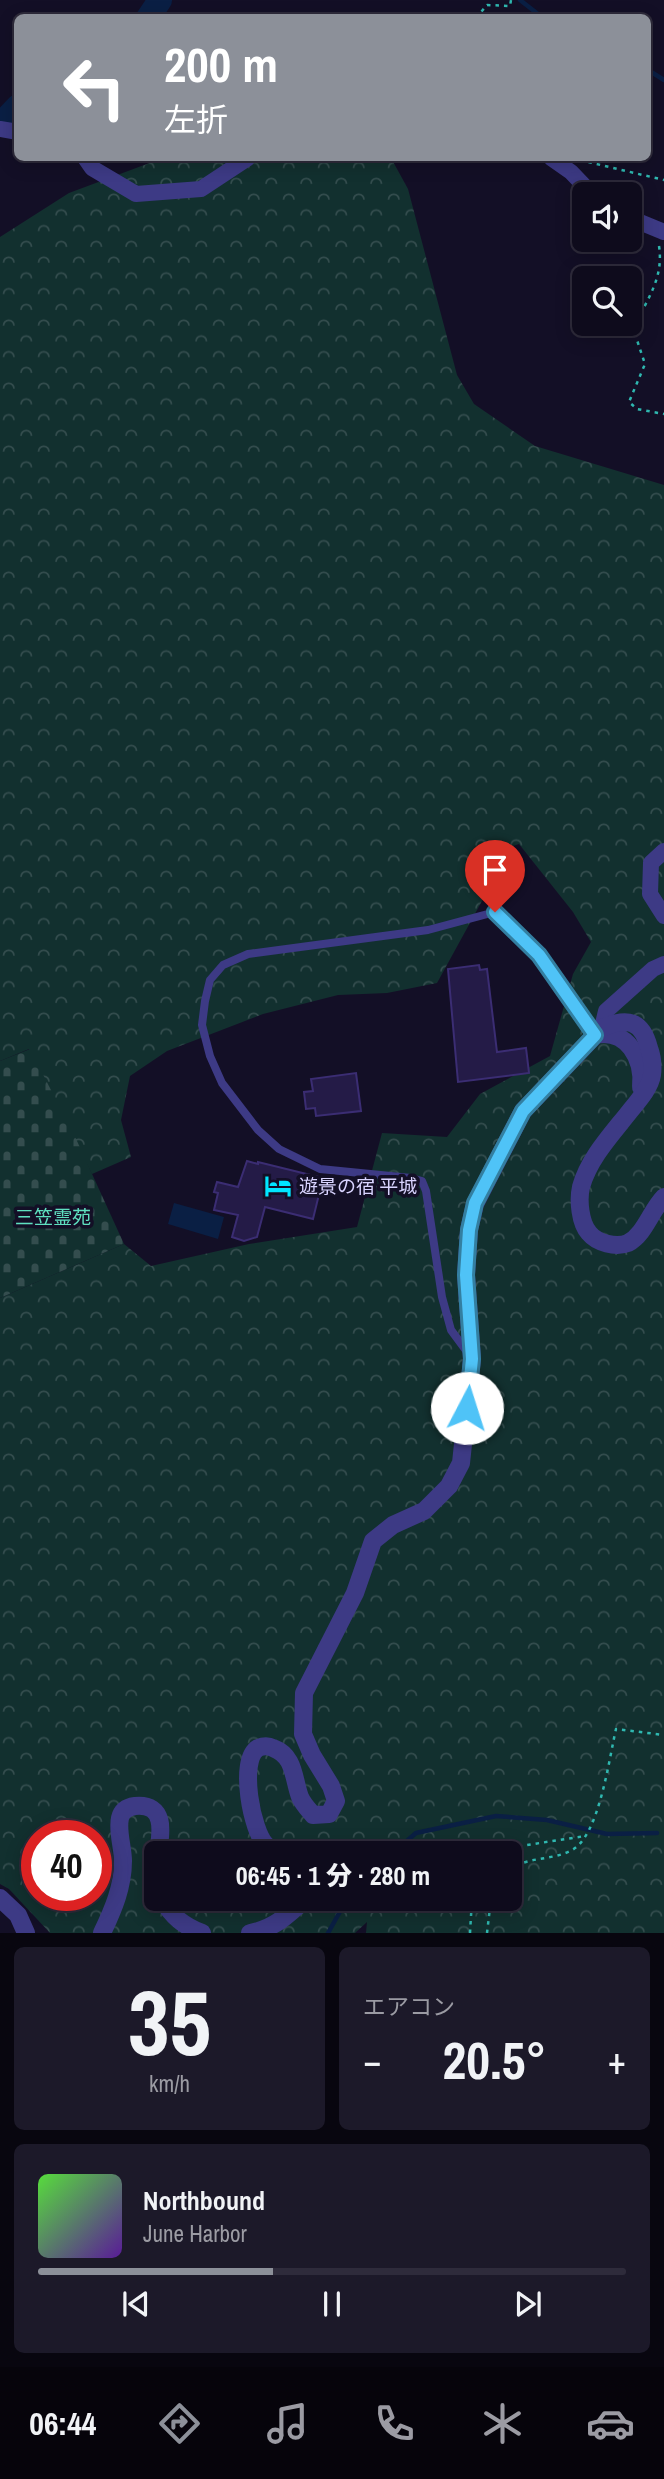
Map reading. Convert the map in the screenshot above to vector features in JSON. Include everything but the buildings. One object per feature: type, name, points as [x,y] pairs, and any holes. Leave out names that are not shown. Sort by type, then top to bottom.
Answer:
[{"type":"street","points":[[87,161],[92,168],[136,194],[201,189],[243,161]]},
{"type":"street","points":[[555,161],[581,182]]},
{"type":"street","points":[[642,223],[660,230]]},
{"type":"street","points":[[664,851],[652,863],[650,894],[664,916]]},
{"type":"street","points":[[263,1841],[249,1802],[250,1758],[257,1749],[269,1746],[290,1758],[301,1801],[313,1815],[329,1814],[336,1801],[303,1734],[304,1693],[355,1593],[373,1541],[393,1525],[424,1511],[449,1486],[461,1463],[472,1359],[466,1275],[469,1230],[475,1203],[523,1111],[598,1031],[606,1011],[653,970],[664,964]]},
{"type":"street","points":[[598,1031],[618,1036],[633,1049],[641,1067],[640,1098],[600,1149],[581,1188],[580,1212],[589,1234],[607,1245],[626,1244],[639,1234],[664,1197]]},
{"type":"street","points":[[102,1933],[115,1906],[122,1880],[119,1820],[122,1813],[128,1807],[140,1805],[158,1815],[162,1823],[160,1841]]},
{"type":"street","points":[[0,1898],[19,1915],[26,1933]]},
{"type":"street","points":[[170,1911],[183,1924],[202,1933]]},
{"type":"street","points":[[250,1933],[260,1931],[293,1911]]},
{"type":"lane","points":[[472,1359],[451,1330],[442,1297],[426,1191],[422,1181],[320,1169],[279,1149],[258,1130],[222,1083],[210,1056],[202,1025],[210,980],[223,965],[248,954],[428,930],[495,912],[539,955],[598,1031]]},
{"type":"path","points":[[479,14],[487,5],[510,6],[511,0]]},
{"type":"path","points":[[586,161],[664,180]]},
{"type":"path","points":[[660,230],[662,260],[655,289],[633,328],[645,364],[629,402],[637,409],[664,414]]},
{"type":"path","points":[[522,1862],[569,1852],[583,1843],[603,1787],[616,1729],[664,1735]]},
{"type":"path","points":[[522,1847],[586,1836]]},
{"type":"path","points":[[470,1933],[471,1911]]},
{"type":"path","points":[[487,1933],[490,1911]]},
{"type":"green space","points":[[155,161],[393,161],[408,189],[457,375],[474,404],[535,446],[664,485],[664,1933],[366,1933],[367,1922],[355,1933],[50,1933],[30,1911],[112,1911],[112,1820],[21,1820],[21,1902],[0,1884],[0,1298],[124,1244],[151,1266],[249,1244],[357,1227],[382,1133],[447,1137],[480,1094],[550,1056],[573,974],[591,942],[573,912],[519,844],[474,859],[488,890],[437,983],[387,993],[338,995],[263,1014],[167,1051],[130,1076],[121,1120],[131,1157],[92,1174],[29,1049],[0,1061],[0,237],[69,193]]},
{"type":"green space","name":"三笠霊苑","points":[[30,1049],[77,1141],[124,1244],[0,1298],[0,1061]]},
{"type":"water","points":[[174,1203],[224,1217],[218,1239],[168,1224]]},
{"type":"waterway","points":[[151,14],[160,0]]},
{"type":"waterway","points":[[520,0],[538,14]]},
{"type":"waterway","points":[[651,72],[664,80]]},
{"type":"waterway","points":[[0,125],[14,110]]},
{"type":"waterway","points":[[407,1841],[416,1833],[496,1816],[547,1820],[607,1834],[657,1833]]},
{"type":"waterway","points":[[328,1933],[340,1911]]},
{"type":"place","name":"遊景の宿 平城","points":[[278,1186]]},
{"type":"route","points":[[467,1408],[472,1359],[466,1275],[469,1230],[475,1203],[523,1111],[595,1035],[539,955],[495,912]]}]
